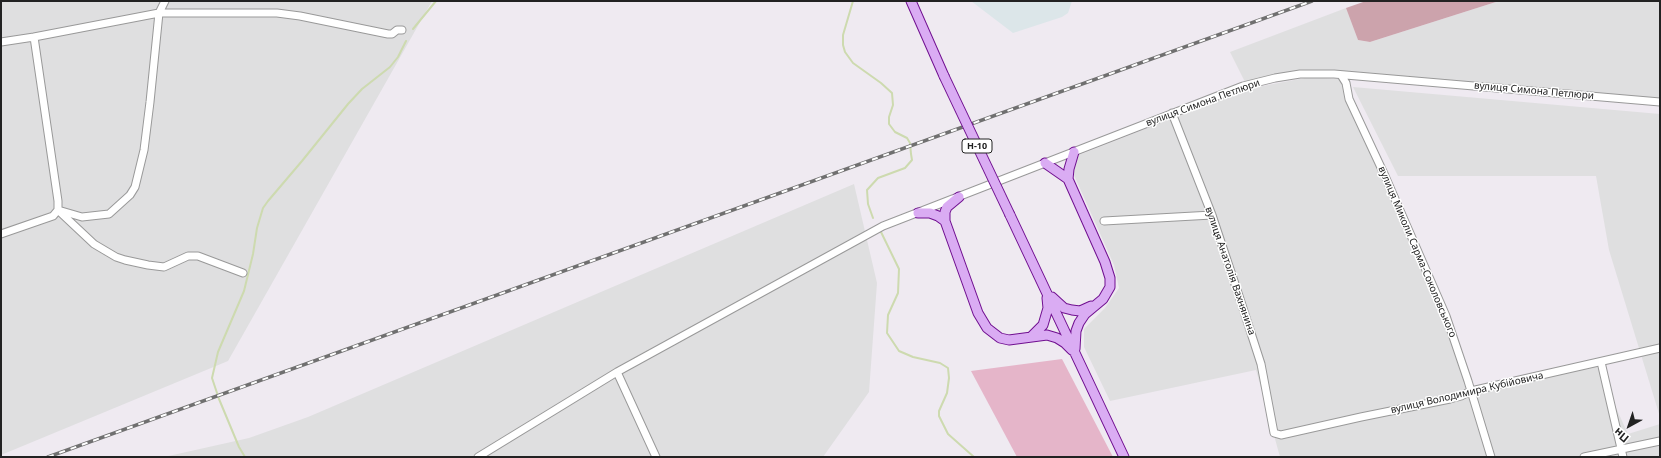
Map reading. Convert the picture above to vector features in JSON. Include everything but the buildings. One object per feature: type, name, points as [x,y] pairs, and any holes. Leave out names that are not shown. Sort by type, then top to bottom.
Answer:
[{"type":"main road","name":"Н-10","points":[[911,1],[944,76],[1124,457]]},
{"type":"main road","points":[[1068,179],[1069,168],[1074,152]]},
{"type":"main road","points":[[1045,163],[1053,167],[1068,179],[1110,278],[1110,287],[1102,299],[1085,314],[1079,323],[1074,342],[1076,354]]},
{"type":"main road","points":[[959,197],[947,207],[945,212],[945,221],[978,313],[987,328],[1000,338],[1009,340],[1047,335],[1057,338],[1065,343],[1076,354]]},
{"type":"main road","points":[[918,213],[930,213],[945,221]]},
{"type":"main road","points":[[1047,292],[1057,303],[1064,308],[1072,310],[1080,311],[1102,299]]},
{"type":"main road","points":[[1030,338],[1037,333],[1047,317],[1047,292]]},
{"type":"street","points":[[58,210],[82,217],[109,214],[130,195],[135,187],[144,150],[159,13],[165,1]]},
{"type":"street","points":[[1,42],[34,38],[159,13],[277,13],[300,16],[388,34],[392,34],[397,30],[402,30]]},
{"type":"street","points":[[1,234],[53,216],[58,210],[58,201],[34,38]]},
{"type":"street","name":"вулиця Симона Петлюри","points":[[478,457],[617,372],[883,226],[1243,86],[1275,78],[1305,73],[1341,74],[1660,102]]},
{"type":"street","name":"вулиця Миколи Сарма-Соколовського","points":[[1341,74],[1346,83],[1349,99],[1386,176],[1446,316],[1491,457]]},
{"type":"street","name":"вулиця Анатолія Вахнянина","points":[[1172,113],[1212,215],[1261,364],[1274,434]]},
{"type":"street","points":[[58,210],[94,244],[126,260],[164,267],[188,256],[198,256],[243,273]]},
{"type":"street","points":[[1104,221],[1212,215]]},
{"type":"street","name":"вулиця Володимира Кубійовича","points":[[1274,434],[1281,435],[1450,399],[1471,391],[1660,348]]},
{"type":"street","points":[[1601,362],[1623,457]]},
{"type":"street","points":[[617,372],[656,457]]},
{"type":"street","points":[[1584,457],[1660,441]]},
{"type":"shaded area","points":[[1,1],[432,1],[228,361],[1,455]]},
{"type":"shaded area","points":[[971,1],[1072,1],[1068,13],[1062,17],[1013,33]]},
{"type":"shaded area","points":[[1366,1],[1499,1],[1370,42],[1358,40],[1346,8]]},
{"type":"shaded area","points":[[1499,1],[1660,1],[1660,100],[1313,70],[1276,75],[1245,82],[1230,52],[1346,8],[1358,40],[1370,42]]},
{"type":"shaded area","points":[[1310,77],[1340,79],[1446,316],[1472,393],[1596,364],[1628,434],[1660,424],[1660,457],[1280,457],[1256,370],[1110,401],[1084,347],[1084,329],[1105,308],[1119,288],[1114,265],[1074,175],[1073,166],[1079,155],[1247,89]]},
{"type":"shaded area","points":[[1353,87],[1660,114],[1660,417],[1609,250],[1596,176],[1398,176]]},
{"type":"shaded area","points":[[854,184],[877,283],[869,392],[823,457],[164,457],[249,438],[308,417]]},
{"type":"shaded area","points":[[1062,359],[1113,457],[1017,457],[971,371]]},
{"type":"waterway","points":[[413,29],[436,1]]},
{"type":"waterway","points":[[853,1],[843,35],[845,52],[853,63],[881,83],[892,93],[893,105],[889,117],[889,124],[895,132],[907,138],[910,143],[912,160],[905,168],[878,178],[867,190],[868,204],[873,218]]},
{"type":"waterway","points":[[245,457],[239,447],[212,378],[218,352],[244,291],[253,254],[257,228],[263,208],[348,104],[362,89],[390,67],[398,57],[406,41]]},
{"type":"waterway","points":[[881,232],[899,269],[898,293],[888,315],[887,333],[899,351],[913,357],[940,363],[948,368],[949,378],[947,393],[939,411],[939,416],[948,434],[974,457]]},
{"type":"railway","points":[[48,457],[1312,1]]}]
